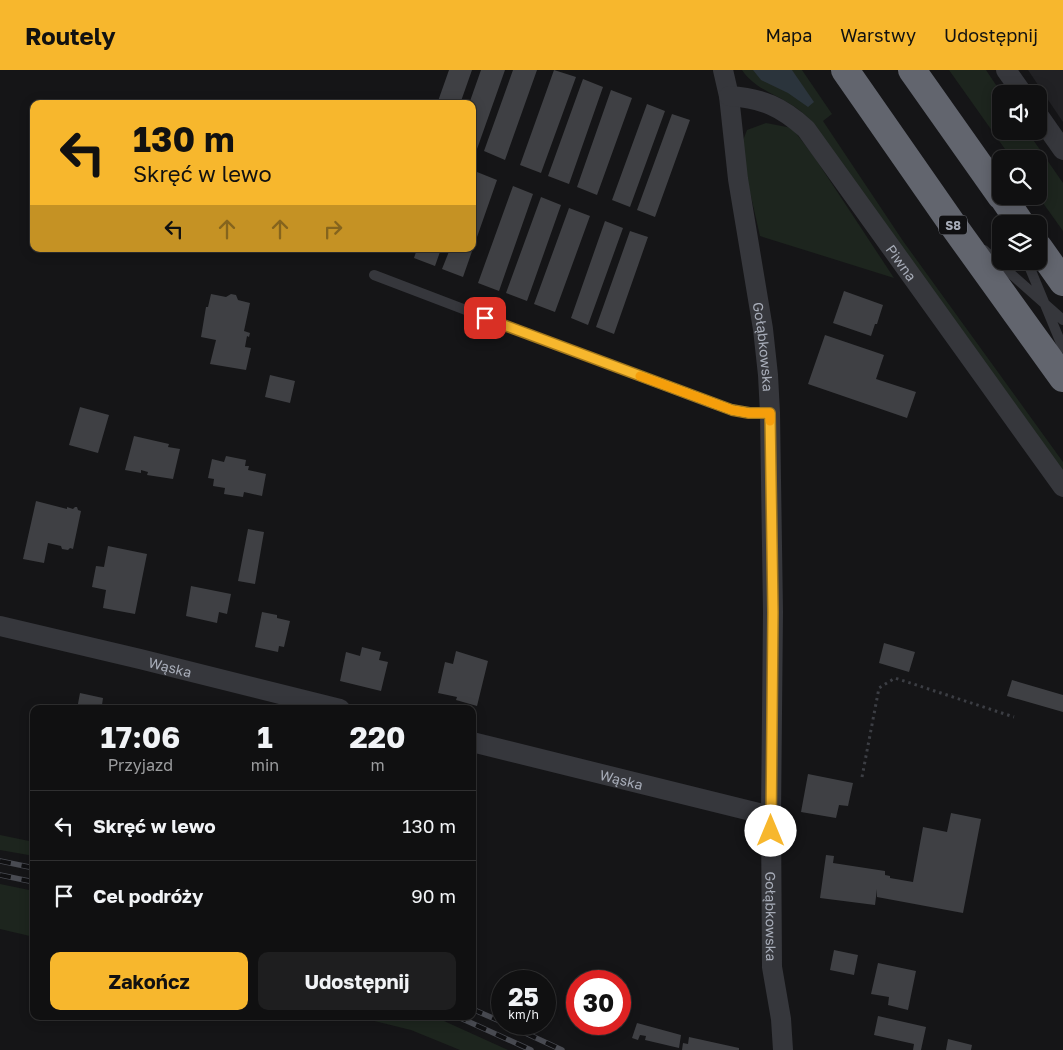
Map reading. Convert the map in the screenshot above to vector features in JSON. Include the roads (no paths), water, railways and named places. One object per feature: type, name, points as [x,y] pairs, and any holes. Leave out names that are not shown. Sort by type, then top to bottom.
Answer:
[{"type":"highway","name":"S8","points":[[845,70],[1063,378]]},
{"type":"highway","points":[[912,70],[992,182]]},
{"type":"highway","points":[[1047,259],[1063,282]]},
{"type":"street","points":[[723,70],[729,96]]},
{"type":"street","points":[[1006,70],[1017,85]]},
{"type":"street","name":"Gołąbkowska","points":[[729,96],[738,178],[763,329],[770,413],[773,612],[772,967],[782,1019],[783,1050]]},
{"type":"street","name":"Piwna","points":[[729,96],[745,97],[766,102],[790,115],[806,130],[1063,487]]},
{"type":"street","points":[[1047,127],[1063,150]]},
{"type":"street","name":"Wąska","points":[[0,626],[324,705]]},
{"type":"street","name":"Wąska","points":[[476,743],[771,816]]},
{"type":"lane","points":[[948,218],[1063,320]]},
{"type":"lane","points":[[1031,270],[1063,348]]},
{"type":"lane","points":[[374,275],[732,410],[749,413],[770,413]]},
{"type":"railway","points":[[0,861],[30,867]]},
{"type":"railway","points":[[0,875],[30,881]]},
{"type":"railway","points":[[476,1011],[491,1017]]},
{"type":"railway","points":[[465,1020],[531,1050]]},
{"type":"railway","points":[[530,1035],[562,1050]]}]
